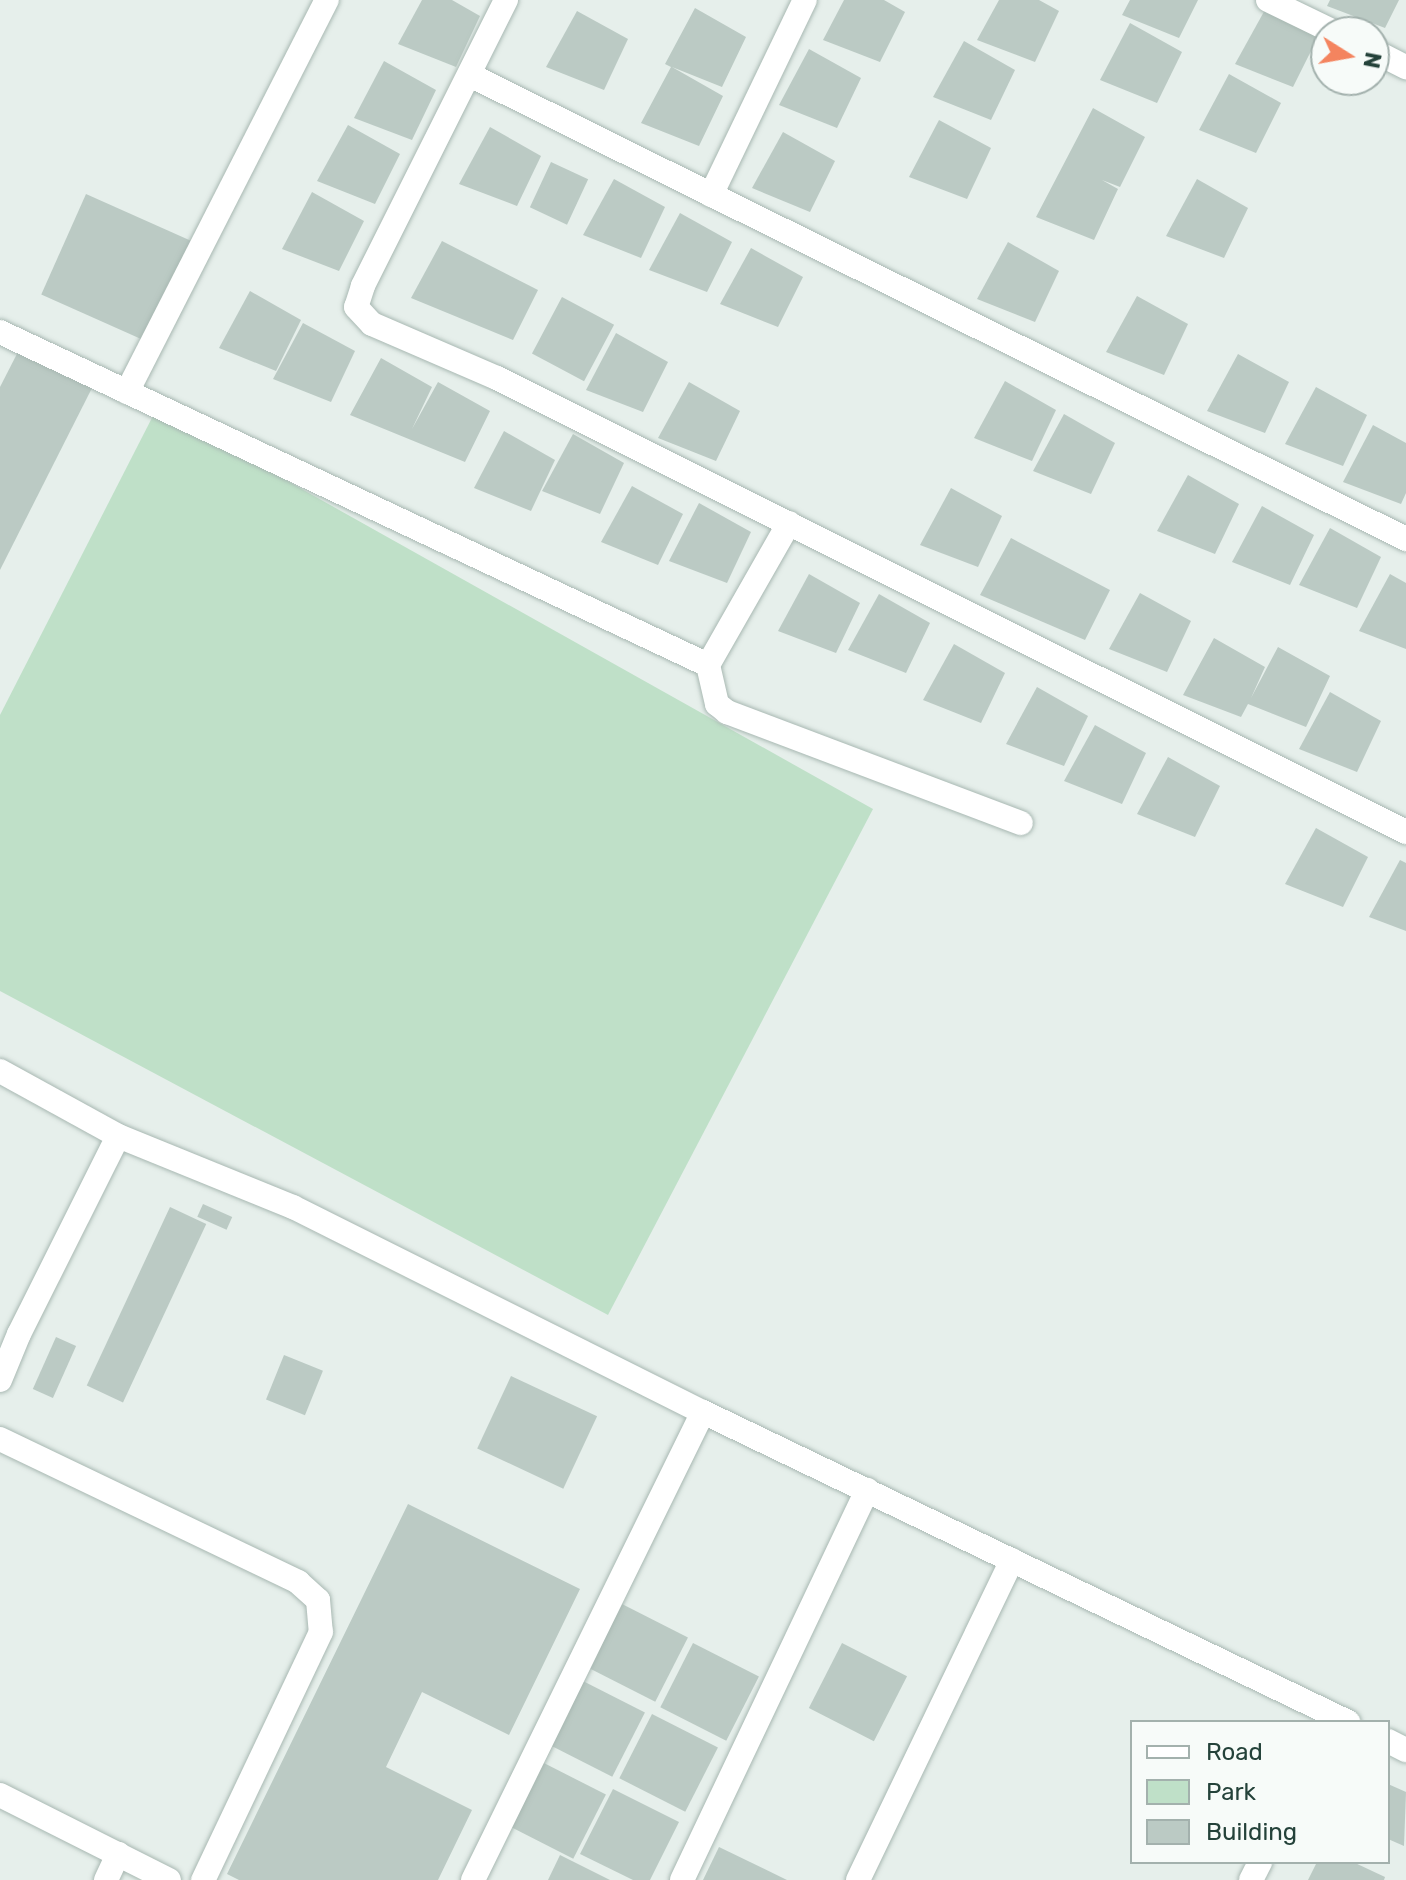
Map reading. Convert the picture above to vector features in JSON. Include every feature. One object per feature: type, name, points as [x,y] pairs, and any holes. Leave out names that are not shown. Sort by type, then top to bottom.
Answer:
[{"type":"street","points":[[127,392],[327,0]]},
{"type":"street","points":[[506,0],[363,286],[356,307],[372,324],[497,378],[1406,832]]},
{"type":"street","points":[[711,195],[805,0]]},
{"type":"street","points":[[1268,0],[1310,20]]},
{"type":"street","points":[[470,75],[1406,539]]},
{"type":"street","points":[[0,332],[708,665]]},
{"type":"street","points":[[789,523],[708,665],[717,704],[727,712],[1021,823]]},
{"type":"street","points":[[0,1071],[118,1136],[293,1207],[703,1412],[1012,1560],[1297,1710],[1340,1720]]},
{"type":"street","points":[[0,1380],[19,1334],[118,1136]]},
{"type":"street","points":[[473,1880],[703,1412]]},
{"type":"street","points":[[0,1439],[298,1582],[318,1600],[321,1632],[203,1880]]},
{"type":"street","points":[[682,1880],[867,1490]]},
{"type":"street","points":[[858,1880],[1012,1560]]},
{"type":"street","points":[[0,1795],[169,1880]]},
{"type":"street","points":[[106,1880],[118,1854]]},
{"type":"green space","points":[[157,408],[873,809],[608,1315],[0,991],[0,715]]},
{"type":"building","points":[[422,0],[452,0],[480,16],[456,67],[398,44]]},
{"type":"building","points":[[844,0],[884,0],[905,12],[880,62],[823,40]]},
{"type":"building","points":[[999,0],[1039,0],[1059,11],[1035,62],[977,40]]},
{"type":"building","points":[[1130,0],[1198,0],[1179,38],[1122,15]]},
{"type":"building","points":[[1330,0],[1399,0],[1390,18],[1353,16],[1327,6]]},
{"type":"building","points":[[695,8],[746,37],[722,87],[672,67],[723,96],[699,146],[641,123],[671,67],[665,64]]},
{"type":"building","points":[[1266,8],[1310,33],[1310,53],[1293,87],[1235,64]]},
{"type":"building","points":[[577,11],[628,39],[604,90],[546,67]]},
{"type":"building","points":[[1130,23],[1182,52],[1157,103],[1100,80]]},
{"type":"building","points":[[964,41],[1015,70],[991,120],[933,97]]},
{"type":"building","points":[[809,49],[861,78],[837,128],[779,105]]},
{"type":"building","points":[[384,61],[436,90],[412,140],[354,118]]},
{"type":"building","points":[[1229,74],[1281,103],[1256,153],[1199,130]]},
{"type":"building","points":[[1093,108],[1145,137],[1120,187],[1102,180],[1118,189],[1094,240],[1036,217]]},
{"type":"building","points":[[939,120],[991,148],[967,199],[909,177]]},
{"type":"building","points":[[348,125],[400,154],[375,204],[317,181]]},
{"type":"building","points":[[490,127],[541,156],[517,206],[459,184]]},
{"type":"building","points":[[783,132],[835,161],[810,212],[752,188]]},
{"type":"building","points":[[551,162],[588,179],[567,225],[530,207]]},
{"type":"building","points":[[614,179],[665,207],[641,258],[583,235]]},
{"type":"building","points":[[1197,179],[1248,208],[1224,258],[1166,236]]},
{"type":"building","points":[[312,192],[364,221],[339,271],[282,249]]},
{"type":"building","points":[[86,194],[192,241],[147,342],[41,294]]},
{"type":"building","points":[[680,213],[732,242],[707,292],[649,270]]},
{"type":"building","points":[[442,241],[538,290],[513,340],[411,298]]},
{"type":"building","points":[[1008,242],[1059,271],[1035,322],[977,299]]},
{"type":"building","points":[[751,248],[803,277],[778,327],[720,304]]},
{"type":"building","points":[[250,291],[301,320],[276,371],[219,348]]},
{"type":"building","points":[[1137,296],[1188,324],[1164,375],[1106,352]]},
{"type":"building","points":[[562,297],[614,325],[584,381],[532,354]]},
{"type":"building","points":[[303,323],[355,351],[331,402],[273,379]]},
{"type":"building","points":[[616,333],[668,362],[643,412],[586,390]]},
{"type":"building","points":[[22,344],[92,388],[0,570],[0,387]]},
{"type":"building","points":[[1238,354],[1289,382],[1265,433],[1207,411]]},
{"type":"building","points":[[381,358],[432,387],[412,429],[438,382],[490,411],[465,462],[350,415]]},
{"type":"building","points":[[1005,381],[1056,410],[1032,461],[974,438]]},
{"type":"building","points":[[689,382],[740,411],[716,461],[658,438]]},
{"type":"building","points":[[1316,387],[1367,415],[1343,466],[1285,444]]},
{"type":"building","points":[[1064,414],[1115,443],[1091,494],[1033,471]]},
{"type":"building","points":[[1373,425],[1406,443],[1406,493],[1401,504],[1343,482]]},
{"type":"building","points":[[504,431],[555,460],[531,511],[474,488]]},
{"type":"building","points":[[573,434],[624,463],[600,514],[542,491]]},
{"type":"building","points":[[1188,475],[1239,504],[1215,554],[1157,531]]},
{"type":"building","points":[[632,486],[683,514],[658,565],[601,542]]},
{"type":"building","points":[[951,488],[1002,516],[978,567],[920,545]]},
{"type":"building","points":[[699,503],[751,532],[727,583],[669,561]]},
{"type":"building","points":[[1262,506],[1314,535],[1290,585],[1232,562]]},
{"type":"building","points":[[1330,528],[1381,557],[1357,608],[1299,585]]},
{"type":"building","points":[[1011,538],[1110,590],[1085,640],[980,595]]},
{"type":"building","points":[[809,574],[860,603],[836,653],[778,631]]},
{"type":"building","points":[[1390,574],[1406,583],[1406,649],[1359,631]]},
{"type":"building","points":[[1140,593],[1191,621],[1167,672],[1109,649]]},
{"type":"building","points":[[879,594],[930,623],[906,673],[848,650]]},
{"type":"building","points":[[1214,638],[1265,667],[1251,698],[1278,647],[1330,676],[1306,727],[1248,704],[1241,717],[1183,695]]},
{"type":"building","points":[[954,644],[1005,673],[981,723],[923,700]]},
{"type":"building","points":[[1037,687],[1088,716],[1064,766],[1006,744]]},
{"type":"building","points":[[1330,692],[1381,721],[1357,772],[1299,749]]},
{"type":"building","points":[[1095,725],[1146,753],[1122,804],[1064,781]]},
{"type":"building","points":[[1168,757],[1220,786],[1195,837],[1137,814]]},
{"type":"building","points":[[1316,828],[1368,857],[1343,907],[1285,884]]},
{"type":"building","points":[[1400,860],[1406,863],[1406,931],[1369,917]]},
{"type":"building","points":[[203,1204],[232,1217],[227,1230],[197,1217]]},
{"type":"building","points":[[170,1207],[206,1224],[123,1402],[87,1386]]},
{"type":"building","points":[[56,1337],[76,1346],[53,1398],[33,1389]]},
{"type":"building","points":[[284,1355],[323,1371],[305,1415],[266,1400]]},
{"type":"building","points":[[511,1376],[597,1416],[563,1489],[477,1449]]},
{"type":"building","points":[[408,1504],[580,1589],[509,1735],[422,1692],[386,1767],[472,1810],[438,1880],[239,1880],[227,1874]]},
{"type":"building","points":[[622,1604],[688,1638],[655,1702],[589,1668]]},
{"type":"building","points":[[693,1643],[759,1677],[726,1741],[660,1707]]},
{"type":"building","points":[[842,1643],[907,1676],[874,1741],[809,1708]]},
{"type":"building","points":[[579,1679],[645,1713],[612,1777],[546,1743]]},
{"type":"building","points":[[652,1714],[718,1748],[685,1812],[619,1778]]},
{"type":"building","points":[[540,1761],[606,1795],[573,1859],[507,1825]]},
{"type":"building","points":[[1390,1785],[1406,1792],[1404,1846],[1390,1840]]},
{"type":"building","points":[[613,1789],[679,1822],[650,1880],[633,1880],[580,1854]]},
{"type":"building","points":[[719,1847],[787,1880],[703,1880]]},
{"type":"building","points":[[560,1855],[610,1880],[548,1880]]},
{"type":"building","points":[[1316,1864],[1357,1864],[1385,1877],[1384,1880],[1308,1880]]}]
